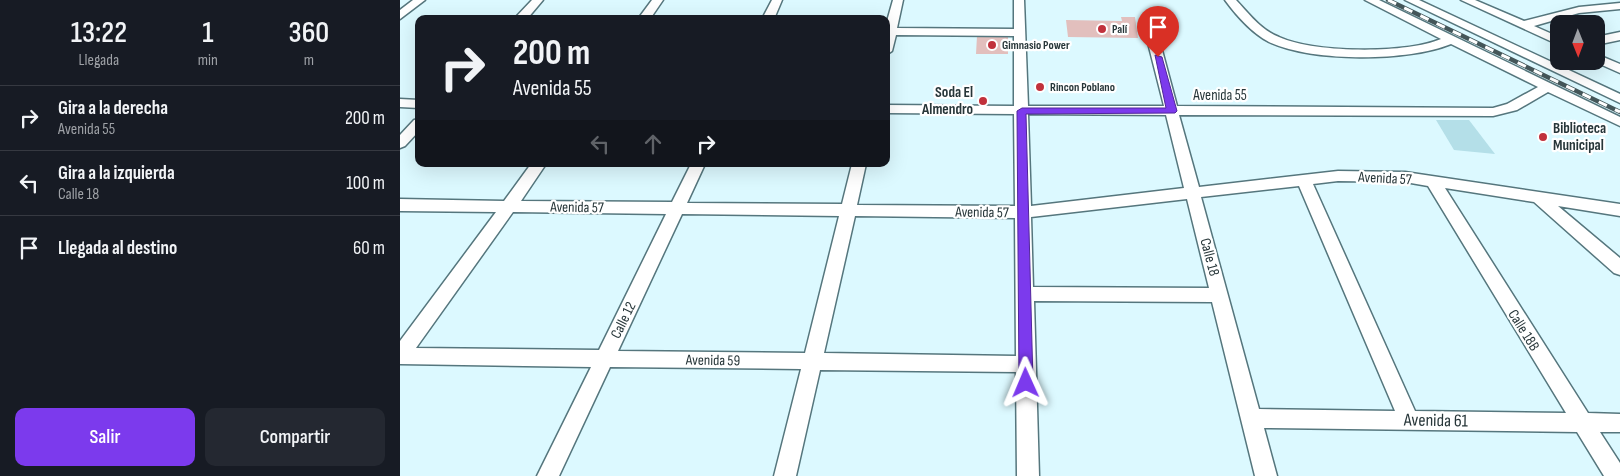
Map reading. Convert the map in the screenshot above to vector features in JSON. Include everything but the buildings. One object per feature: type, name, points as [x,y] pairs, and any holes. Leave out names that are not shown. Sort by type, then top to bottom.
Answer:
[{"type":"street","points":[[400,16],[420,0]]},
{"type":"street","points":[[524,15],[538,0]]},
{"type":"street","points":[[647,15],[658,0]]},
{"type":"street","points":[[770,15],[776,0]]},
{"type":"street","points":[[890,26],[898,0]]},
{"type":"street","points":[[1019,0],[1028,476]]},
{"type":"street","points":[[1230,0],[1259,30],[1274,40],[1291,46],[1326,51],[1407,51],[1430,48],[1451,40]]},
{"type":"street","points":[[1410,0],[1550,61]]},
{"type":"street","points":[[1469,2],[1488,0]]},
{"type":"street","points":[[1380,2],[1451,40],[1620,122]]},
{"type":"street","points":[[1469,2],[1550,37]]},
{"type":"street","points":[[1523,25],[1579,10],[1620,6]]},
{"type":"street","points":[[890,32],[1020,33]]},
{"type":"street","points":[[1605,40],[1620,36]]},
{"type":"street","name":"Calle 18","points":[[1153,39],[1266,476]]},
{"type":"street","points":[[1605,62],[1620,69]]},
{"type":"street","points":[[1568,70],[1620,99]]},
{"type":"street","name":"Avenida 55","points":[[890,109],[1493,112],[1512,107],[1548,87]]},
{"type":"street","points":[[400,103],[415,104]]},
{"type":"street","points":[[400,143],[415,127]]},
{"type":"street","points":[[400,356],[537,167]]},
{"type":"street","name":"Calle 12","points":[[548,476],[696,167]]},
{"type":"street","points":[[785,476],[858,167]]},
{"type":"street","name":"Avenida 57","points":[[400,205],[1023,212],[1338,176],[1377,175],[1620,210]]},
{"type":"street","points":[[1304,180],[1409,420]]},
{"type":"street","name":"Calle 18B","points":[[1433,182],[1581,423],[1616,476]]},
{"type":"street","points":[[1540,199],[1620,268]]},
{"type":"street","points":[[1025,294],[1220,295]]},
{"type":"street","name":"Avenida 59","points":[[400,356],[1026,364]]},
{"type":"street","name":"Avenida 61","points":[[1251,418],[1620,423]]},
{"type":"shaded area","points":[[1436,120],[1469,120],[1495,154],[1454,150]]},
{"type":"railway","points":[[1388,0],[1620,112]]},
{"type":"place","name":"Palí","points":[[1102,29]]},
{"type":"place","name":"Gimnasio Power","points":[[992,45]]},
{"type":"place","name":"Rincon Poblano","points":[[1040,87]]},
{"type":"place","name":"Soda El Almendro","points":[[983,101]]},
{"type":"place","name":"Biblioteca Municipal","points":[[1543,137]]},
{"type":"route","points":[[1026,383],[1022,111],[1172,111],[1158,57]]}]
